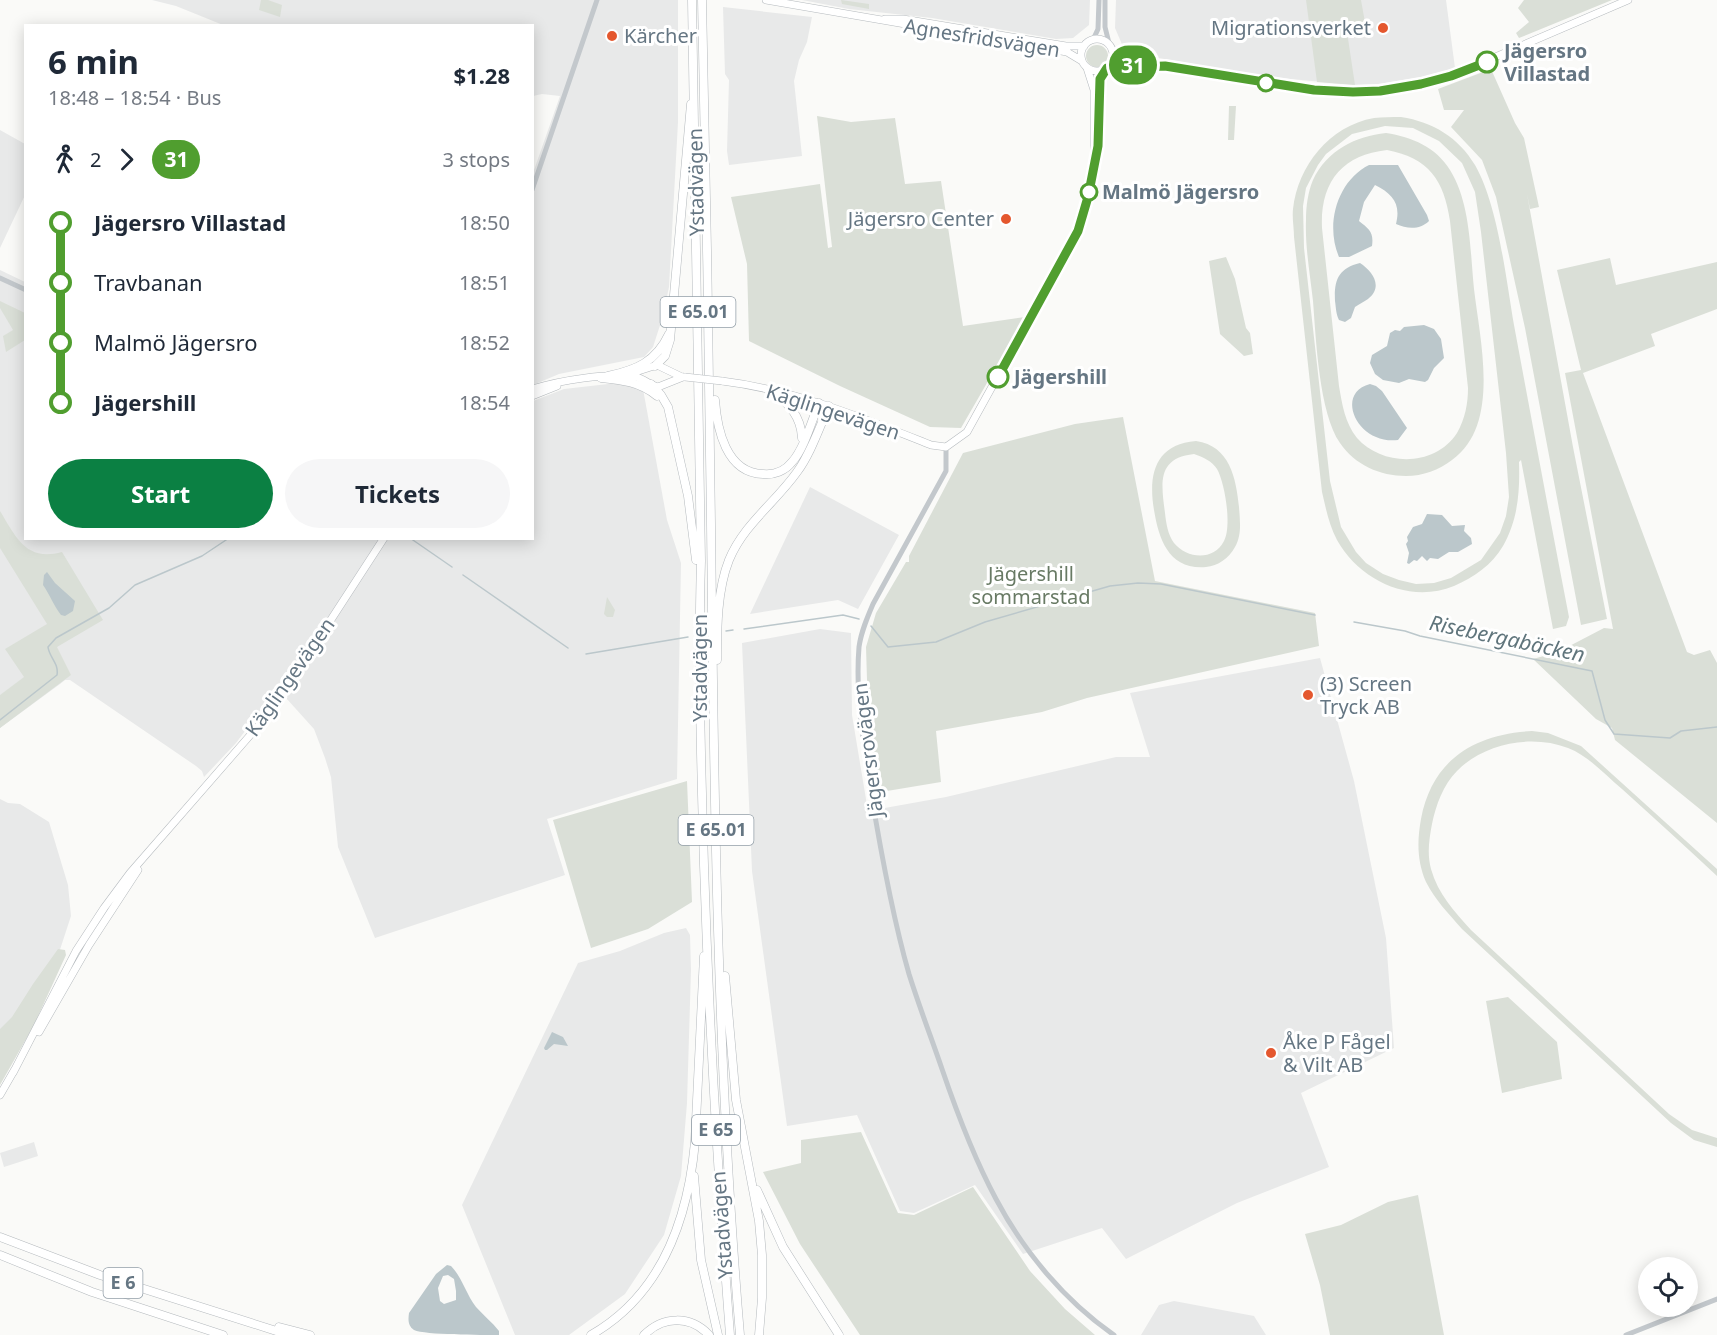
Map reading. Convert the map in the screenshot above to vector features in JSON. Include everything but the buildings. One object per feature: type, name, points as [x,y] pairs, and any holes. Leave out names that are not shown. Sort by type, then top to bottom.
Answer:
[{"type":"highway","name":"Ystadvägen","points":[[692,0],[701,561],[699,624],[706,924],[721,1226],[730,1335]]},
{"type":"highway","name":"Ystadvägen","points":[[702,0],[709,336],[711,602],[719,933],[727,1142],[740,1335]]},
{"type":"highway","points":[[654,366],[667,354],[672,327],[694,58]]},
{"type":"highway","points":[[601,378],[629,371],[648,363],[660,351],[672,327]]},
{"type":"highway","points":[[709,336],[718,427],[732,458],[746,470],[765,475],[776,473],[793,462],[819,403]]},
{"type":"highway","points":[[601,378],[627,381],[648,389],[664,405],[672,427]]},
{"type":"highway","points":[[650,384],[668,407],[693,528],[699,624]]},
{"type":"highway","points":[[772,391],[795,412],[801,427],[802,443]]},
{"type":"highway","points":[[714,728],[717,714],[719,609],[721,589],[729,561],[752,522],[800,467],[811,449],[829,406]]},
{"type":"highway","points":[[706,924],[693,1162],[696,1222],[701,1260],[718,1335]]},
{"type":"highway","points":[[719,933],[736,1100],[759,1221],[762,1255],[759,1335]]},
{"type":"highway","points":[[591,1335],[627,1309],[651,1280],[665,1258],[682,1215],[693,1162]]},
{"type":"highway","points":[[749,1165],[758,1194],[783,1247],[839,1335]]},
{"type":"highway","name":"E 6","points":[[0,1236],[100,1275],[289,1335]]},
{"type":"highway","name":"E 6","points":[[0,1255],[92,1292],[223,1335]]},
{"type":"highway","points":[[644,1335],[657,1324],[679,1319],[699,1326],[710,1335]]},
{"type":"highway","points":[[248,1323],[310,1335]]},
{"type":"main road","name":"Agnesfridsvägen","points":[[766,0],[1067,52],[1082,61]]},
{"type":"main road","points":[[1094,163],[1092,147],[1094,90],[1081,55],[1084,46],[1093,40],[1103,40],[1117,56],[1125,60],[1146,60],[1165,66],[1333,92],[1395,89],[1435,81],[1472,69],[1628,0]]},
{"type":"main road","name":"Agnesfridsvägen","points":[[879,19],[903,19],[1071,47],[1084,46]]},
{"type":"main road","points":[[946,447],[967,432],[1069,249],[1080,224],[1100,126],[1100,79],[1112,62],[1111,48]]},
{"type":"main road","points":[[1087,68],[1096,71],[1165,66]]},
{"type":"main road","points":[[650,384],[647,374],[654,366]]},
{"type":"main road","name":"Käglingevägen","points":[[534,388],[573,380],[620,376],[661,366],[684,377],[722,381],[819,403],[931,444],[946,447]]},
{"type":"main road","name":"Käglingevägen","points":[[620,376],[639,378],[660,387],[684,377]]},
{"type":"main road","name":"Käglingevägen","points":[[534,395],[573,380]]},
{"type":"main road","name":"Käglingevägen","points":[[0,1095],[94,936],[164,834],[259,727],[279,701],[381,540]]},
{"type":"street","points":[[534,184],[597,0]]},
{"type":"street","points":[[1093,40],[1098,28],[1099,0]]},
{"type":"street","points":[[1105,0],[1105,27],[1111,48]]},
{"type":"street","points":[[0,278],[24,289]]},
{"type":"street","name":"Jägersrovägen","points":[[946,447],[946,471],[873,604],[860,645],[859,676],[863,736],[883,861],[903,949],[921,1011],[973,1150],[996,1199],[1043,1269],[1078,1306],[1114,1335]]},
{"type":"street","points":[[1626,1335],[1717,1299]]},
{"type":"shaded area","points":[[152,0],[678,0],[678,122],[669,287],[653,347],[644,357],[559,374],[534,385],[534,170],[560,96],[542,94],[534,96],[534,24],[221,24],[176,6]]},
{"type":"shaded area","points":[[802,0],[1090,0],[1089,25],[1073,38],[1056,39],[932,18],[849,9]]},
{"type":"shaded area","points":[[1116,0],[1446,0],[1455,68],[1422,77],[1378,84],[1353,85],[1270,77],[1129,53],[1124,49],[1115,28]]},
{"type":"shaded area","points":[[723,7],[812,17],[807,42],[799,60],[794,81],[802,156],[729,165],[727,151],[729,80],[725,74]]},
{"type":"shaded area","points":[[0,130],[24,143],[24,197],[0,248]]},
{"type":"shaded area","points":[[1369,165],[1398,165],[1429,221],[1413,228],[1396,224],[1397,211],[1394,200],[1387,192],[1375,185],[1364,202],[1359,221],[1370,231],[1372,246],[1349,257],[1339,257],[1333,231],[1337,205],[1349,182]]},
{"type":"shaded area","points":[[1360,263],[1372,274],[1376,284],[1375,289],[1368,299],[1355,307],[1351,318],[1345,322],[1339,320],[1337,313],[1335,294],[1337,282],[1342,272]]},
{"type":"shaded area","points":[[0,270],[24,282],[24,540],[534,540],[534,401],[564,389],[617,383],[643,389],[667,520],[681,563],[677,779],[547,819],[565,875],[375,938],[338,847],[331,777],[314,729],[277,688],[236,743],[204,777],[202,771],[196,766],[70,680],[65,680],[0,728]]},
{"type":"shaded area","points":[[1424,325],[1434,329],[1441,339],[1444,358],[1434,368],[1428,380],[1425,382],[1409,379],[1399,383],[1383,380],[1375,374],[1370,363],[1372,355],[1387,346],[1390,333],[1395,330],[1400,331],[1404,327]]},
{"type":"shaded area","points":[[1370,384],[1382,391],[1407,428],[1398,440],[1371,435],[1355,417],[1352,407],[1353,397],[1359,389]]},
{"type":"shaded area","points":[[810,487],[899,535],[858,609],[838,600],[750,614]]},
{"type":"shaded area","points":[[1427,514],[1442,515],[1452,526],[1465,525],[1464,531],[1471,538],[1472,544],[1458,552],[1449,552],[1438,559],[1430,558],[1427,561],[1422,556],[1417,561],[1407,563],[1409,553],[1406,544],[1407,537],[1413,527],[1422,524]]},
{"type":"shaded area","points":[[47,572],[55,583],[75,601],[73,611],[65,616],[61,615],[43,585],[44,575]]},
{"type":"shaded area","points":[[820,629],[851,633],[852,715],[868,811],[946,797],[1116,757],[1150,757],[1130,693],[1320,658],[1354,781],[1386,938],[1394,1048],[1301,1093],[1329,1167],[1237,1203],[1126,1259],[1102,1228],[1023,1254],[975,1185],[914,1213],[900,1211],[857,1115],[787,1126],[752,871],[742,643]]},
{"type":"shaded area","points":[[0,799],[8,803],[20,804],[49,822],[68,885],[71,916],[50,980],[0,1081]]},
{"type":"shaded area","points":[[686,928],[690,935],[691,970],[687,1103],[681,1176],[664,1235],[625,1294],[569,1335],[515,1335],[462,1205],[578,963],[620,951],[664,933]]},
{"type":"shaded area","points":[[552,1032],[563,1037],[568,1046],[554,1044],[545,1050]]},
{"type":"shaded area","points":[[34,1142],[38,1156],[4,1167],[0,1153]]},
{"type":"shaded area","points":[[447,1265],[451,1266],[469,1297],[499,1331],[499,1335],[441,1334],[414,1330],[409,1323],[409,1313],[436,1274]],"holes":[[[448,1275],[454,1279],[456,1300],[444,1304],[440,1301],[438,1288],[443,1276]]]},
{"type":"shaded area","points":[[1174,1301],[1254,1316],[1266,1335],[1141,1335],[1159,1305]]},
{"type":"green space","points":[[261,0],[282,5],[280,17],[259,10]]},
{"type":"green space","points":[[841,0],[869,4],[869,9],[842,4]]},
{"type":"green space","points":[[1306,0],[1361,0],[1366,28],[1347,32],[1355,85],[1317,82]]},
{"type":"green space","points":[[1524,0],[1612,0],[1519,38],[1516,33],[1529,22],[1518,8]]},
{"type":"green space","points":[[1097,45],[1105,48],[1108,56],[1105,64],[1097,67],[1089,64],[1086,56],[1089,48]]},
{"type":"green space","points":[[1491,69],[1524,138],[1539,207],[1530,209],[1527,194],[1607,619],[1581,625],[1525,328],[1496,197],[1482,160],[1451,127],[1464,110],[1444,110],[1438,89]]},
{"type":"green space","points":[[1229,106],[1236,106],[1234,140],[1228,140]]},
{"type":"green space","points":[[817,116],[851,122],[895,118],[905,184],[941,181],[963,326],[1025,317],[961,428],[930,427],[749,341],[747,264],[731,197],[820,184],[828,248],[832,247]]},
{"type":"green space","points":[[1401,117],[1434,127],[1461,146],[1475,165],[1490,200],[1500,243],[1569,617],[1566,626],[1553,629],[1521,460],[1515,516],[1503,546],[1482,570],[1454,586],[1437,591],[1420,592],[1388,585],[1359,567],[1337,540],[1330,523],[1322,492],[1294,237],[1293,209],[1301,178],[1318,150],[1330,139],[1358,122],[1374,118]],"holes":[[[1385,126],[1413,128],[1439,141],[1462,163],[1475,192],[1506,453],[1509,497],[1500,533],[1481,560],[1451,578],[1434,583],[1416,584],[1383,574],[1366,563],[1356,552],[1341,527],[1330,481],[1304,248],[1303,206],[1306,188],[1318,165],[1326,154],[1352,134]]]},
{"type":"green space","points":[[1386,133],[1422,144],[1438,155],[1457,183],[1466,213],[1483,357],[1482,404],[1477,426],[1467,445],[1442,467],[1412,476],[1387,474],[1369,468],[1346,451],[1333,430],[1327,414],[1317,355],[1306,240],[1306,210],[1310,189],[1319,169],[1334,153],[1353,141]],"holes":[[[1387,150],[1402,154],[1424,165],[1439,183],[1444,194],[1450,221],[1468,388],[1465,411],[1457,433],[1436,452],[1409,459],[1394,458],[1368,448],[1357,438],[1347,420],[1339,386],[1322,228],[1325,197],[1330,184],[1346,165],[1371,153]]]},
{"type":"green space","points":[[1226,257],[1235,279],[1246,328],[1250,333],[1253,354],[1244,356],[1220,334],[1209,261]]},
{"type":"green space","points":[[1610,258],[1616,285],[1717,262],[1717,309],[1651,334],[1655,346],[1583,373],[1687,652],[1694,655],[1710,650],[1717,663],[1717,823],[1615,740],[1612,728],[1596,719],[1533,659],[1558,652],[1604,628],[1613,629],[1565,373],[1581,370],[1557,270]]},
{"type":"green space","points":[[0,301],[24,313],[24,341],[6,352],[3,336],[13,330],[0,308]]},
{"type":"green space","name":"Jägershill sommarstad","points":[[1123,417],[1155,581],[1315,613],[1319,646],[1087,698],[1042,712],[936,731],[941,782],[881,792],[876,789],[868,712],[866,647],[876,613],[906,562],[909,562],[909,556],[963,453],[1075,424]]},
{"type":"green space","points":[[1196,441],[1217,449],[1229,465],[1236,485],[1240,517],[1239,538],[1230,555],[1219,563],[1206,567],[1193,567],[1175,558],[1163,542],[1156,521],[1152,485],[1157,464],[1171,448],[1182,443]],"holes":[[[1194,454],[1204,458],[1217,469],[1225,494],[1227,515],[1224,541],[1214,552],[1200,556],[1186,552],[1172,540],[1167,525],[1163,492],[1164,474],[1168,467],[1182,456]]]},
{"type":"green space","points":[[0,511],[17,538],[31,550],[50,554],[62,552],[103,620],[57,647],[71,675],[0,728],[0,695],[24,677],[5,649],[47,624],[0,548]]},
{"type":"green space","points":[[607,597],[615,610],[613,617],[607,617],[604,614]]},
{"type":"green space","points":[[1532,731],[1548,733],[1581,746],[1717,869],[1717,876],[1622,789],[1576,751],[1554,744],[1524,742],[1494,748],[1468,761],[1457,771],[1444,789],[1430,836],[1429,858],[1434,878],[1447,902],[1471,930],[1669,1114],[1692,1130],[1717,1138],[1717,1147],[1694,1140],[1671,1123],[1462,929],[1438,901],[1426,882],[1419,859],[1419,835],[1427,798],[1435,781],[1459,754],[1474,745],[1511,733]]},
{"type":"green space","points":[[687,781],[692,902],[648,929],[591,948],[553,820]]},
{"type":"green space","points":[[58,949],[65,950],[66,955],[34,1025],[0,1085],[0,1029],[12,1017]]},
{"type":"green space","points":[[1508,997],[1557,1042],[1562,1079],[1502,1093],[1486,1001]]},
{"type":"green space","points":[[861,1132],[898,1213],[914,1215],[973,1187],[1030,1271],[1065,1309],[1095,1335],[860,1335],[800,1244],[763,1172],[801,1163],[801,1140]]},
{"type":"green space","points":[[1418,1195],[1444,1335],[1330,1335],[1320,1285],[1305,1234],[1341,1225],[1388,1202]]},
{"type":"waterway","name":"Risebergabäcken","points":[[0,720],[57,675],[57,667],[48,647],[56,638],[109,608],[135,585],[202,556],[226,540]]},
{"type":"waterway","name":"Risebergabäcken","points":[[413,540],[452,567]]},
{"type":"waterway","name":"Risebergabäcken","points":[[463,575],[568,648]]},
{"type":"waterway","name":"Risebergabäcken","points":[[871,626],[888,647],[936,642],[985,622],[1110,586],[1138,583],[1161,584],[1315,615]]},
{"type":"waterway","name":"Risebergabäcken","points":[[744,629],[843,615],[859,619]]},
{"type":"waterway","name":"Risebergabäcken","points":[[1354,622],[1592,671],[1605,720],[1614,734],[1670,738],[1681,731],[1717,727]]},
{"type":"waterway","name":"Risebergabäcken","points":[[726,631],[733,630]]},
{"type":"waterway","name":"Risebergabäcken","points":[[586,654],[688,637]]},
{"type":"bus line","name":"31","points":[[998,377],[1078,231],[1088,197],[1098,146],[1100,79],[1107,68],[1137,65],[1165,66],[1314,90],[1353,92],[1380,91],[1421,84],[1472,69],[1487,62]]},
{"type":"place","name":"Migrationsverket","points":[[1383,28]]},
{"type":"place","name":"Kärcher","points":[[612,36]]},
{"type":"place","name":"Jägersro Villastad","points":[[1487,62]]},
{"type":"place","name":"Malmö Jägersro","points":[[1089,192]]},
{"type":"place","name":"Jägersro Center","points":[[1006,219]]},
{"type":"place","name":"Jägershill","points":[[998,377]]},
{"type":"place","name":"(3) Screen Tryck AB","points":[[1308,695]]},
{"type":"place","name":"Åke P Fågel & Vilt AB","points":[[1271,1053]]}]
